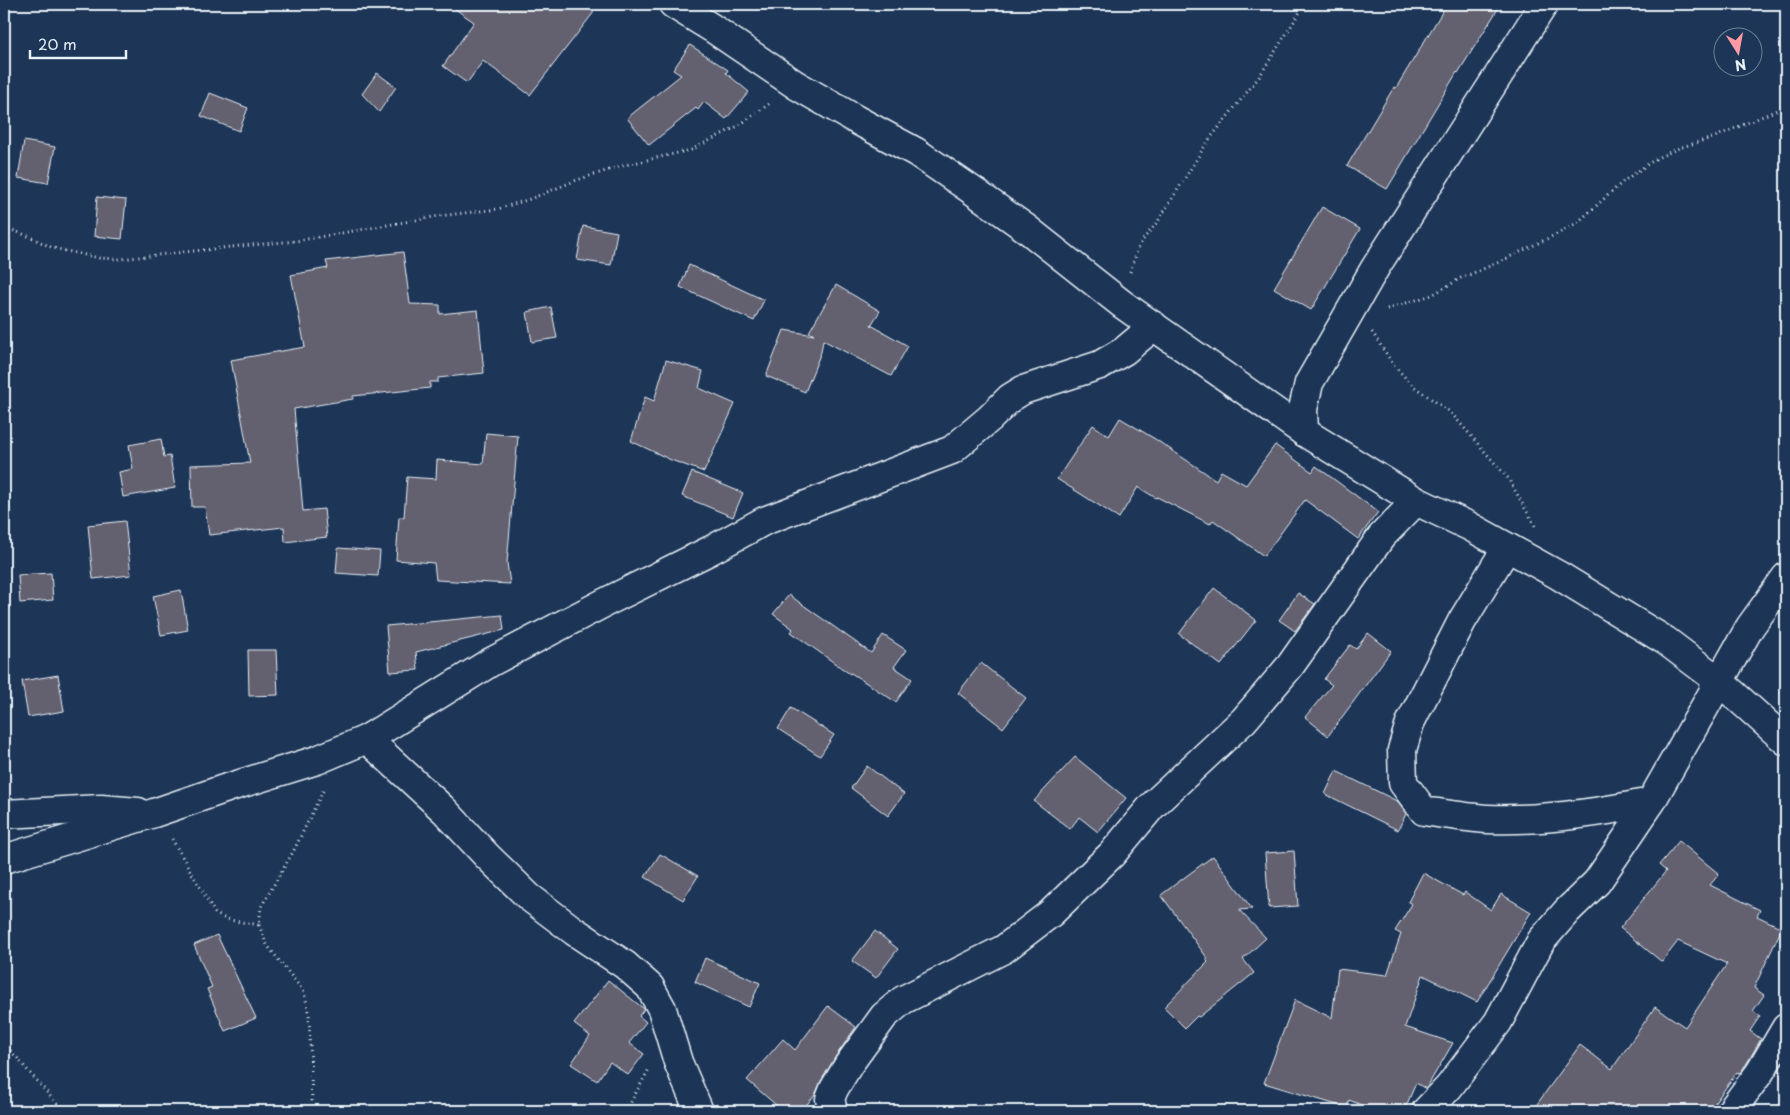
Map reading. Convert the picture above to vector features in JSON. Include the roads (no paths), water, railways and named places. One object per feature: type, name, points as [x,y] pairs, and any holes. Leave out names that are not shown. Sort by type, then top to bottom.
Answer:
[{"type":"street","points":[[673,4],[796,85],[855,120],[916,152],[1027,229],[1122,304],[1304,432],[1416,501],[1469,526],[1558,574],[1666,641],[1719,681],[1786,742]]},
{"type":"street","points":[[1304,432],[1303,409],[1309,382],[1359,311],[1385,252],[1544,4]]},
{"type":"street","points":[[4,859],[317,760],[368,739],[491,662],[764,521],[952,450],[990,418],[1010,398],[1023,390],[1100,365],[1124,351],[1154,326]]},
{"type":"street","points":[[832,1111],[830,1099],[834,1089],[849,1064],[884,1016],[903,1000],[1004,949],[1051,913],[1112,854],[1152,806],[1250,713],[1290,666],[1381,537],[1416,501]]},
{"type":"street","points":[[1506,547],[1462,621],[1410,723],[1402,750],[1403,783],[1424,811],[1487,819],[1536,819],[1602,812],[1652,802]]},
{"type":"street","points":[[1426,1111],[1449,1087],[1498,1022],[1541,941],[1567,911],[1597,882],[1652,802],[1750,627],[1786,577]]},
{"type":"street","points":[[368,739],[444,810],[529,897],[574,931],[626,965],[650,987],[662,1009],[678,1062],[699,1111]]},
{"type":"street","points":[[4,814],[101,809],[154,813]]},
{"type":"street","points":[[1732,1111],[1760,1072],[1786,1028]]}]
